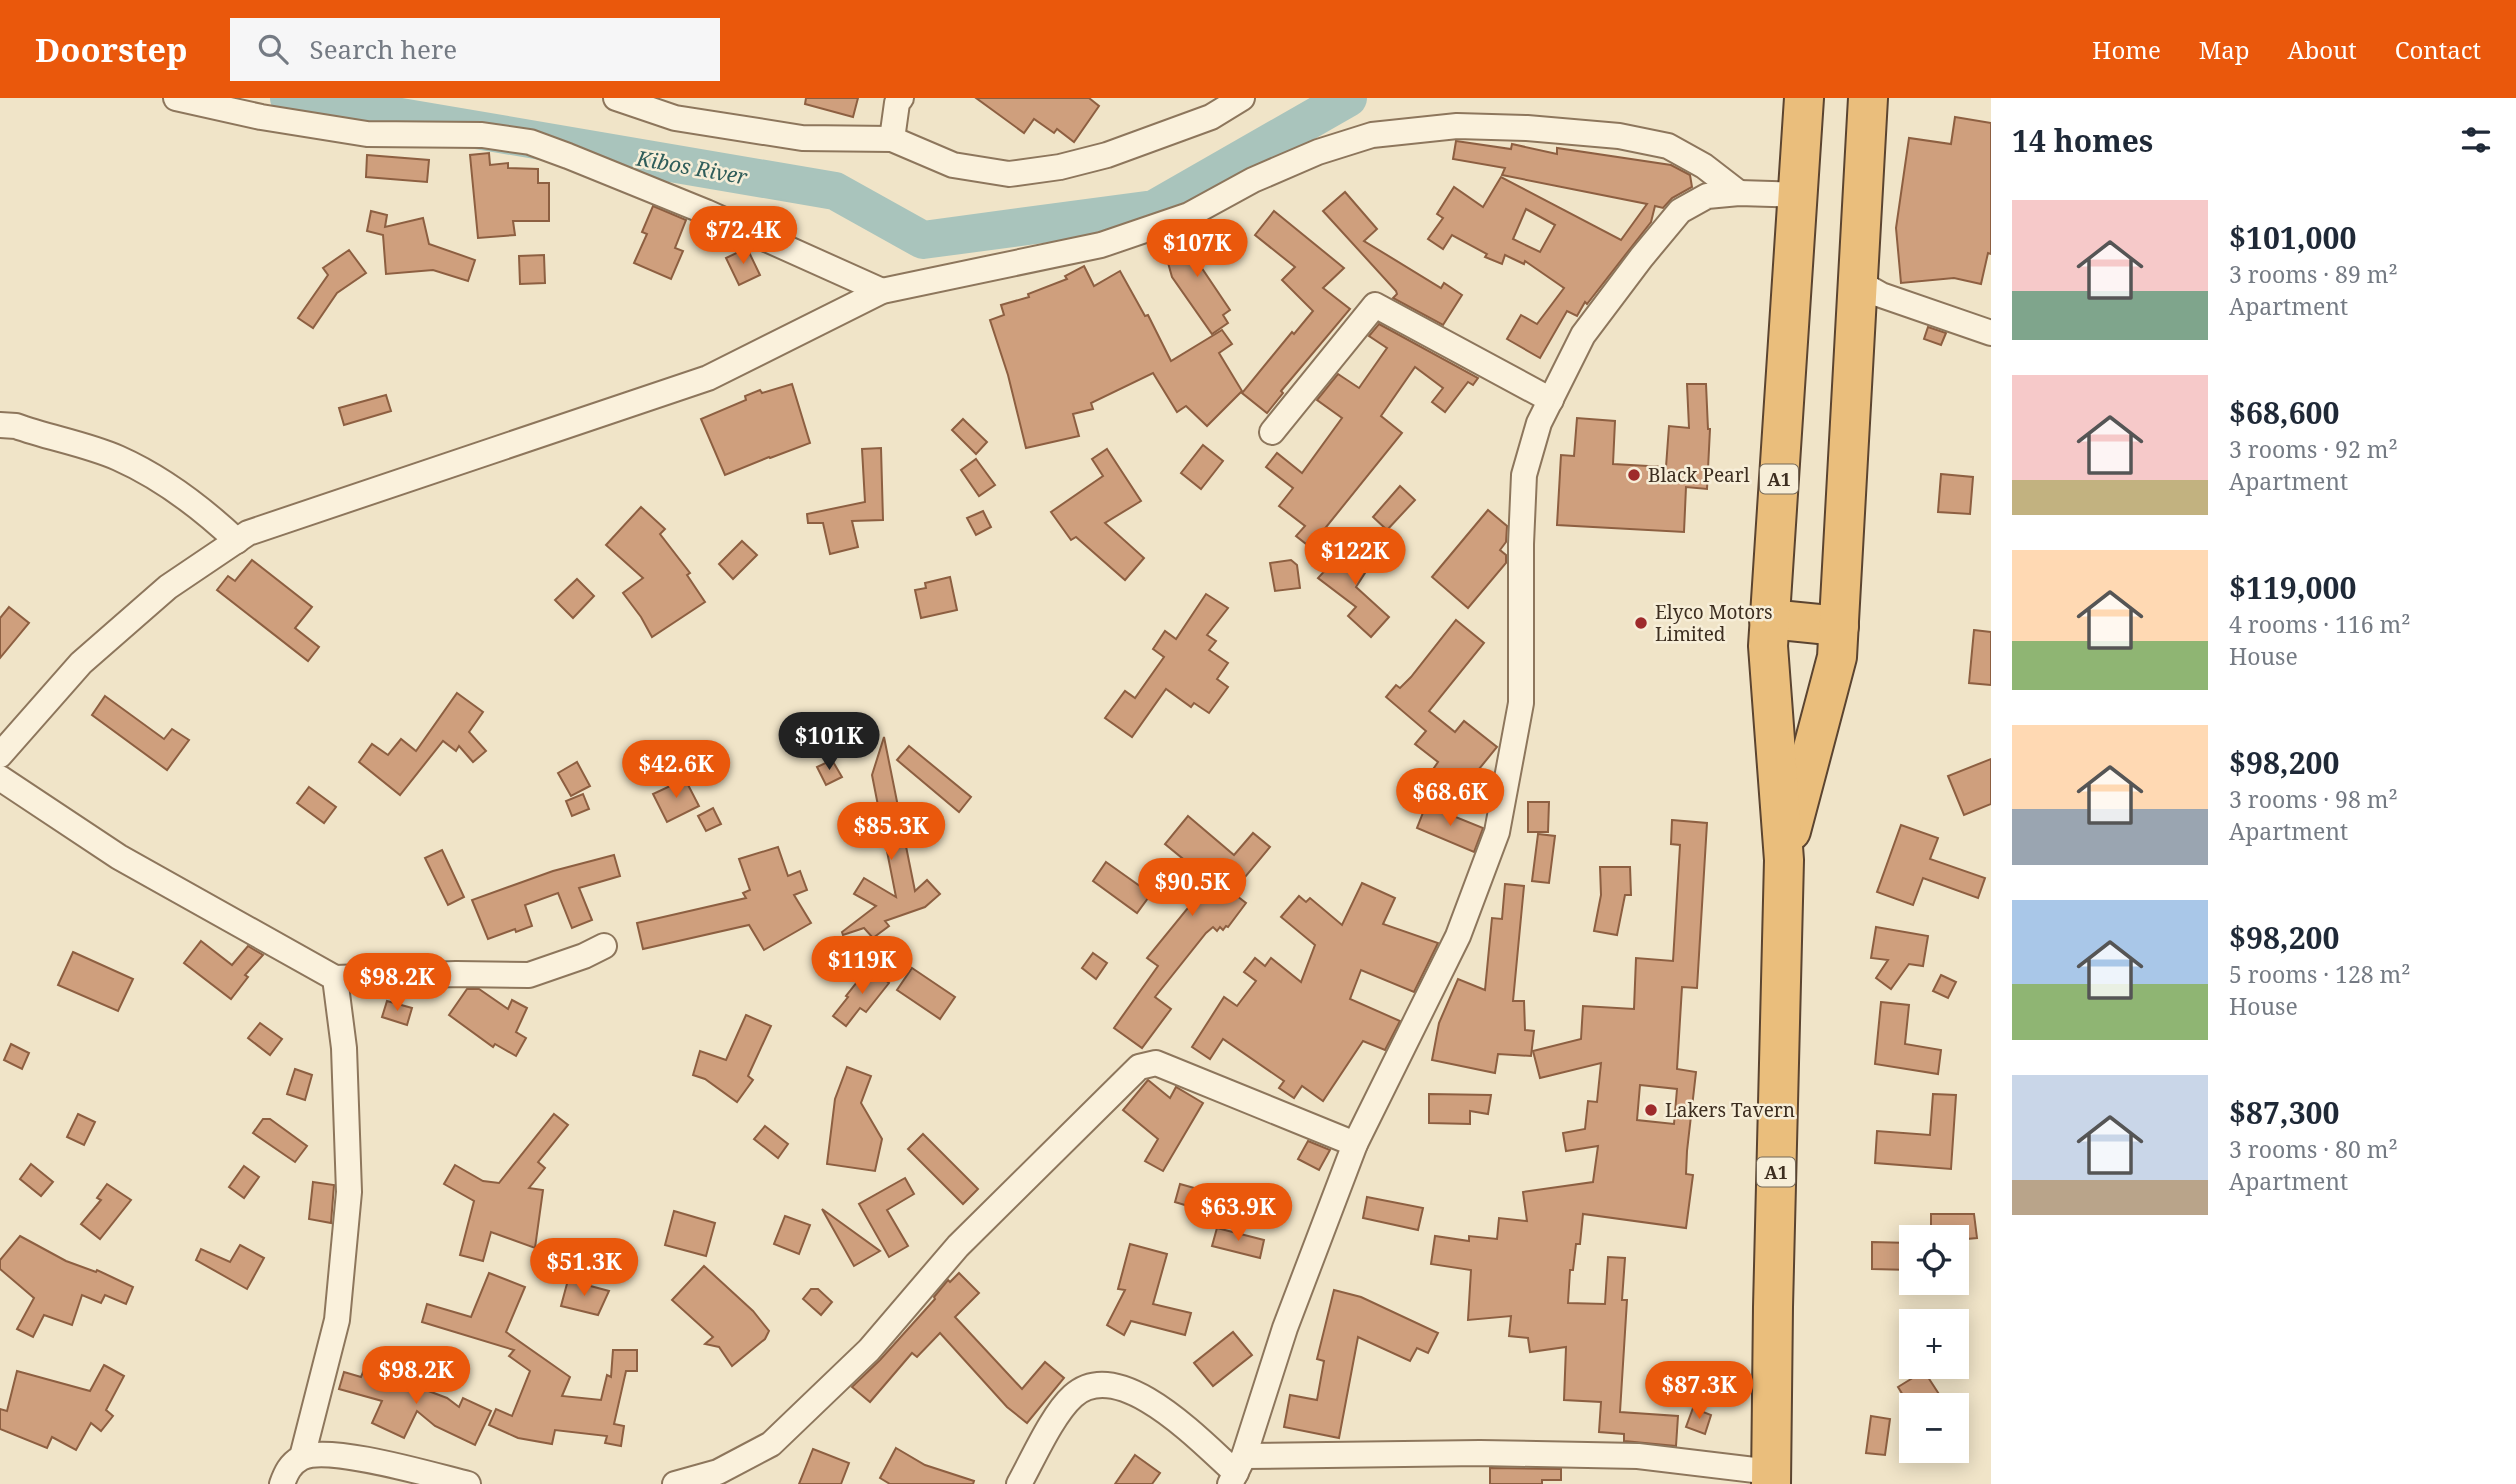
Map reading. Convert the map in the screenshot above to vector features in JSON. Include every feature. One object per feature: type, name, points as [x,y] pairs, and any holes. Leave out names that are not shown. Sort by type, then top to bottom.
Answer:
[{"type":"highway","name":"A1","points":[[1771,1478],[1784,860],[1768,646],[1804,98]]},
{"type":"highway","name":"A1","points":[[1784,860],[1837,657],[1868,101]]},
{"type":"highway","points":[[1769,619],[1839,626]]},
{"type":"street","points":[[176,98],[261,117],[367,134],[482,135],[530,142],[706,212],[883,291]]},
{"type":"street","points":[[616,98],[675,118],[802,138],[892,139],[953,165],[1009,174],[1060,167],[1107,155],[1211,117],[1242,98]]},
{"type":"street","points":[[892,139],[897,103],[901,98]]},
{"type":"street","points":[[0,755],[81,663],[168,587],[248,533],[708,378],[883,291],[1101,245],[1189,215],[1253,180],[1318,152],[1372,135],[1457,126],[1527,128],[1619,136],[1668,146],[1704,166],[1739,192]]},
{"type":"street","points":[[1236,1471],[1285,1328],[1354,1144],[1458,936],[1497,832],[1521,703],[1524,475],[1539,423],[1583,335],[1680,211],[1707,196],[1739,192],[1799,195]]},
{"type":"street","points":[[1858,282],[1881,295],[1991,333]]},
{"type":"street","points":[[1272,432],[1375,305],[1550,400]]},
{"type":"street","points":[[0,425],[16,426],[117,458],[167,485],[209,514],[237,541]]},
{"type":"street","points":[[0,778],[119,857],[335,978],[456,974],[529,975],[584,956],[604,946]]},
{"type":"street","points":[[282,1484],[287,1470],[302,1457],[337,1320],[349,1192],[344,1048],[335,978]]},
{"type":"street","points":[[675,1484],[718,1472],[771,1444],[869,1350],[958,1246],[1139,1067],[1156,1063],[1354,1144]]},
{"type":"street","points":[[1019,1484],[1070,1398],[1081,1390],[1094,1387],[1113,1387],[1140,1394],[1158,1405],[1236,1471],[1480,1452],[1638,1457],[1771,1478]]},
{"type":"street","points":[[302,1457],[352,1456],[468,1484]]},
{"type":"building","points":[[806,98],[858,98],[853,117],[805,104]]},
{"type":"building","points":[[976,98],[1089,98],[1099,106],[1074,142],[1057,129],[1054,133],[1034,119],[1024,133]]},
{"type":"building","points":[[1955,117],[1991,123],[1991,254],[1988,253],[1981,284],[1954,278],[1901,283],[1896,228],[1909,138],[1951,144]]},
{"type":"building","points":[[1456,141],[1511,149],[1512,144],[1557,154],[1557,148],[1671,165],[1690,175],[1692,187],[1672,198],[1663,208],[1655,206],[1651,222],[1587,304],[1585,302],[1577,316],[1567,311],[1540,358],[1507,339],[1521,315],[1537,324],[1564,288],[1525,261],[1524,264],[1505,255],[1502,264],[1485,257],[1487,254],[1452,235],[1443,249],[1428,239],[1443,218],[1437,214],[1454,187],[1483,207],[1501,177],[1621,240],[1647,204],[1502,175],[1505,168],[1453,159]],"holes":[[[1526,209],[1555,225],[1540,252],[1513,239]]]},
{"type":"building","points":[[489,153],[490,165],[508,163],[508,168],[538,169],[538,183],[549,183],[549,221],[513,221],[515,235],[478,238],[470,155]]},
{"type":"building","points":[[367,155],[429,160],[427,182],[366,177]]},
{"type":"building","points":[[1345,192],[1377,229],[1364,241],[1441,288],[1444,283],[1462,295],[1443,325],[1393,298],[1397,294],[1396,291],[1323,211]]},
{"type":"building","points":[[653,206],[686,220],[675,248],[683,251],[671,279],[634,263],[647,234],[642,232]]},
{"type":"building","points":[[371,211],[387,215],[385,227],[423,218],[429,244],[475,260],[468,281],[433,270],[386,274],[383,235],[367,231]]},
{"type":"building","points":[[1274,211],[1344,268],[1323,288],[1350,309],[1281,391],[1283,393],[1267,413],[1242,393],[1292,332],[1294,334],[1313,311],[1282,280],[1295,267],[1255,235]]},
{"type":"building","points":[[1205,223],[1211,246],[1191,252],[1230,310],[1223,315],[1228,323],[1212,334],[1172,277],[1165,252],[1183,247],[1180,234]]},
{"type":"building","points":[[747,248],[760,275],[739,285],[726,258]]},
{"type":"building","points":[[349,250],[366,273],[337,293],[313,328],[298,318],[328,275],[323,268]]},
{"type":"building","points":[[544,255],[545,283],[520,284],[519,256]]},
{"type":"building","points":[[1084,266],[1094,286],[1120,271],[1145,316],[1148,315],[1171,361],[1222,330],[1232,344],[1219,353],[1242,391],[1207,426],[1186,406],[1177,412],[1153,373],[1091,403],[1093,409],[1073,414],[1079,436],[1026,448],[1008,375],[990,320],[1004,315],[1001,305],[1029,297],[1028,294],[1067,279],[1065,276]]},
{"type":"building","points":[[1379,324],[1478,378],[1473,385],[1468,382],[1445,412],[1432,402],[1443,388],[1415,367],[1381,416],[1402,433],[1310,547],[1296,536],[1305,526],[1279,506],[1293,488],[1266,467],[1277,453],[1302,473],[1342,418],[1317,400],[1338,374],[1359,388],[1387,348],[1369,336]]},
{"type":"building","points":[[1928,327],[1946,333],[1941,345],[1924,339]]},
{"type":"building","points":[[792,384],[810,443],[725,475],[701,419],[746,400],[745,396],[760,390],[762,393]]},
{"type":"building","name":"Black Pearl","points":[[1687,384],[1706,384],[1710,429],[1707,489],[1686,487],[1684,532],[1557,525],[1561,455],[1574,456],[1577,418],[1615,421],[1613,464],[1666,467],[1669,426],[1689,428]]},
{"type":"building","points":[[386,395],[391,411],[344,425],[339,408]]},
{"type":"building","points":[[963,419],[987,442],[976,454],[952,430]]},
{"type":"building","points":[[1203,445],[1223,461],[1201,489],[1181,473]]},
{"type":"building","points":[[881,448],[883,520],[852,521],[858,547],[830,554],[823,523],[808,523],[807,514],[865,502],[862,449]]},
{"type":"building","points":[[1107,449],[1141,501],[1105,523],[1144,558],[1125,580],[1076,537],[1071,540],[1051,512],[1103,476],[1092,459]]},
{"type":"building","points":[[976,459],[995,485],[979,496],[961,470]]},
{"type":"building","points":[[1941,474],[1973,477],[1970,514],[1938,512]]},
{"type":"building","points":[[1400,486],[1415,500],[1387,530],[1373,517]]},
{"type":"building","points":[[641,507],[665,529],[660,534],[690,573],[687,575],[705,602],[652,637],[623,593],[643,578],[606,545]]},
{"type":"building","points":[[1488,510],[1507,526],[1506,542],[1500,550],[1506,555],[1506,563],[1468,608],[1432,577]]},
{"type":"building","points":[[983,511],[991,527],[976,535],[967,518]]},
{"type":"building","points":[[742,541],[757,555],[733,579],[719,564]]},
{"type":"building","points":[[1364,541],[1378,551],[1365,568],[1367,570],[1356,587],[1389,617],[1371,637],[1348,616],[1356,607],[1318,578],[1342,552],[1351,558]]},
{"type":"building","points":[[252,560],[312,607],[295,628],[319,647],[308,661],[217,590],[228,576],[235,581]]},
{"type":"building","points":[[1291,560],[1297,565],[1300,588],[1275,591],[1270,563]]},
{"type":"building","points":[[950,577],[957,610],[921,618],[915,590],[926,588],[925,583]]},
{"type":"building","points":[[577,579],[594,596],[573,618],[555,600]]},
{"type":"building","points":[[1206,594],[1228,608],[1207,635],[1216,641],[1209,650],[1228,663],[1217,679],[1228,687],[1209,713],[1194,703],[1191,707],[1166,689],[1132,737],[1105,718],[1125,691],[1135,698],[1164,657],[1153,649],[1165,631],[1176,639]]},
{"type":"building","points":[[9,607],[29,623],[0,658],[0,618]]},
{"type":"building","points":[[1456,620],[1484,643],[1429,711],[1455,732],[1464,721],[1497,747],[1470,780],[1462,774],[1458,779],[1454,775],[1433,806],[1416,794],[1438,762],[1415,744],[1426,731],[1386,697],[1396,685],[1400,688],[1411,677]]},
{"type":"building","points":[[1974,630],[1991,632],[1991,685],[1969,683]]},
{"type":"building","points":[[457,693],[483,712],[469,732],[486,751],[473,762],[459,746],[456,751],[443,741],[400,795],[359,762],[372,744],[388,755],[401,739],[416,751]]},
{"type":"building","points":[[105,696],[164,739],[172,729],[189,740],[167,770],[92,715]]},
{"type":"building","points":[[884,737],[915,891],[927,880],[940,894],[925,907],[885,921],[889,926],[873,938],[864,928],[843,935],[842,932],[876,906],[854,894],[864,878],[896,897],[872,775]]},
{"type":"building","points":[[909,746],[971,797],[959,812],[897,760]]},
{"type":"building","points":[[1991,759],[1991,804],[1964,815],[1948,776]]},
{"type":"building","points":[[832,760],[842,777],[826,785],[817,767]]},
{"type":"building","points":[[577,762],[590,786],[571,796],[558,773]]},
{"type":"building","points":[[685,779],[699,806],[667,822],[653,794]]},
{"type":"building","points":[[309,787],[336,807],[324,823],[297,803]]},
{"type":"building","points":[[583,794],[589,809],[572,816],[566,801]]},
{"type":"building","points":[[1528,802],[1549,802],[1548,832],[1528,832]]},
{"type":"building","points":[[1426,805],[1483,828],[1474,852],[1417,828]]},
{"type":"building","points":[[713,808],[721,824],[706,831],[698,816]]},
{"type":"building","points":[[1188,816],[1234,855],[1253,833],[1270,847],[1235,889],[1240,893],[1237,896],[1246,903],[1228,927],[1223,930],[1220,927],[1217,931],[1213,927],[1206,933],[1155,997],[1171,1009],[1142,1048],[1114,1028],[1158,966],[1147,958],[1210,881],[1165,844]]},
{"type":"building","points":[[1672,820],[1707,823],[1697,988],[1682,987],[1677,1069],[1696,1072],[1687,1151],[1686,1174],[1693,1175],[1686,1228],[1583,1214],[1580,1244],[1576,1244],[1573,1270],[1570,1270],[1568,1303],[1605,1304],[1608,1257],[1625,1258],[1622,1300],[1627,1300],[1620,1412],[1678,1416],[1676,1446],[1624,1441],[1624,1434],[1599,1432],[1601,1402],[1564,1400],[1566,1347],[1530,1352],[1528,1338],[1509,1336],[1511,1316],[1468,1320],[1471,1270],[1431,1264],[1435,1236],[1469,1241],[1469,1236],[1497,1239],[1499,1218],[1527,1221],[1523,1192],[1593,1182],[1598,1146],[1566,1151],[1563,1133],[1585,1129],[1588,1101],[1597,1102],[1601,1063],[1540,1078],[1533,1051],[1581,1039],[1583,1006],[1634,1009],[1636,958],[1673,961],[1680,845],[1671,844]],"holes":[[[1640,1085],[1677,1089],[1674,1124],[1637,1120]]]},
{"type":"building","points":[[1901,825],[1938,838],[1930,859],[1985,878],[1978,898],[1923,878],[1913,905],[1877,892]]},
{"type":"building","points":[[1538,834],[1555,836],[1549,883],[1532,881]]},
{"type":"building","points":[[778,847],[788,876],[800,871],[807,890],[794,895],[811,923],[764,950],[749,925],[643,949],[637,923],[746,898],[743,893],[750,890],[739,859]]},
{"type":"building","points":[[442,850],[464,897],[448,905],[425,858]]},
{"type":"building","points":[[614,855],[620,876],[579,888],[592,920],[572,928],[558,893],[525,905],[532,926],[488,939],[472,900],[553,871]]},
{"type":"building","points":[[1106,862],[1151,894],[1137,913],[1093,881]]},
{"type":"building","points":[[1600,867],[1630,867],[1631,895],[1625,895],[1617,935],[1594,931],[1601,895]]},
{"type":"building","points":[[1362,883],[1395,898],[1383,924],[1438,943],[1414,992],[1361,970],[1350,999],[1400,1021],[1385,1050],[1363,1041],[1323,1101],[1302,1086],[1294,1098],[1279,1088],[1284,1081],[1223,1039],[1210,1059],[1192,1047],[1224,997],[1237,1006],[1256,981],[1244,972],[1255,958],[1265,966],[1271,958],[1301,982],[1315,945],[1281,917],[1299,896],[1306,902],[1310,898],[1342,925]]},
{"type":"building","points":[[1505,884],[1524,886],[1513,1001],[1524,1001],[1525,1030],[1534,1031],[1531,1056],[1498,1054],[1495,1073],[1432,1060],[1439,1023],[1458,979],[1485,990],[1492,918],[1502,919]]},
{"type":"building","points":[[1876,927],[1928,936],[1923,966],[1909,964],[1891,989],[1876,978],[1888,960],[1871,958]]},
{"type":"building","points":[[201,941],[232,965],[248,946],[263,955],[245,975],[248,977],[231,999],[184,963]]},
{"type":"building","points":[[73,952],[133,979],[118,1011],[58,985]]},
{"type":"building","points":[[1093,953],[1107,963],[1096,979],[1082,968]]},
{"type":"building","points":[[869,967],[889,983],[866,1012],[860,1008],[846,1026],[833,1016]]},
{"type":"building","points":[[912,968],[955,997],[940,1019],[897,990]]},
{"type":"building","points":[[1941,975],[1956,982],[1948,998],[1933,991]]},
{"type":"building","points":[[467,989],[479,989],[508,1009],[512,1000],[527,1008],[516,1032],[526,1038],[516,1056],[495,1044],[493,1047],[449,1015]]},
{"type":"building","points":[[387,1001],[412,1008],[407,1025],[382,1017]]},
{"type":"building","points":[[1881,1002],[1909,1005],[1905,1044],[1941,1050],[1938,1074],[1875,1064]]},
{"type":"building","points":[[746,1015],[771,1026],[748,1076],[753,1080],[737,1102],[705,1079],[693,1075],[700,1051],[726,1060]]},
{"type":"building","points":[[260,1023],[282,1039],[270,1055],[248,1038]]},
{"type":"building","points":[[11,1044],[29,1053],[22,1069],[4,1060]]},
{"type":"building","points":[[847,1067],[871,1076],[861,1103],[882,1139],[875,1171],[827,1164],[835,1099]]},
{"type":"building","points":[[295,1069],[312,1075],[305,1100],[287,1094]]},
{"type":"building","points":[[1148,1080],[1170,1098],[1176,1087],[1203,1103],[1163,1171],[1145,1161],[1158,1139],[1123,1110]]},
{"type":"building","points":[[1429,1094],[1491,1095],[1488,1114],[1470,1111],[1470,1124],[1429,1123]]},
{"type":"building","points":[[1933,1094],[1956,1095],[1951,1169],[1875,1163],[1877,1131],[1930,1135]]},
{"type":"building","points":[[78,1114],[95,1122],[84,1145],[67,1137]]},
{"type":"building","points":[[554,1114],[568,1125],[538,1162],[545,1168],[529,1188],[543,1190],[535,1248],[491,1232],[483,1261],[460,1255],[474,1201],[444,1184],[455,1165],[483,1181],[499,1183]]},
{"type":"building","points":[[263,1119],[270,1119],[307,1146],[295,1162],[253,1133]]},
{"type":"building","points":[[765,1126],[788,1144],[778,1158],[754,1139]]},
{"type":"building","points":[[923,1134],[978,1189],[963,1204],[908,1149]]},
{"type":"building","points":[[1308,1141],[1330,1150],[1319,1170],[1298,1159]]},
{"type":"building","points":[[31,1164],[53,1182],[41,1196],[20,1179]]},
{"type":"building","points":[[244,1166],[259,1177],[244,1198],[229,1187]]},
{"type":"building","points":[[905,1178],[914,1194],[887,1210],[908,1246],[889,1257],[859,1204]]},
{"type":"building","points":[[313,1182],[334,1185],[331,1223],[309,1219]]},
{"type":"building","points":[[107,1184],[131,1200],[100,1239],[81,1224],[101,1200],[97,1198]]},
{"type":"building","points":[[1180,1184],[1219,1195],[1214,1214],[1175,1202]]},
{"type":"building","points":[[1367,1197],[1423,1208],[1418,1230],[1363,1218]]},
{"type":"building","points":[[822,1209],[880,1251],[854,1266]]},
{"type":"building","points":[[674,1211],[715,1223],[706,1256],[665,1245]]},
{"type":"building","points":[[1931,1214],[1974,1214],[1977,1238],[1969,1239],[1969,1225],[1931,1225]]},
{"type":"building","points":[[785,1216],[810,1225],[799,1254],[774,1244]]},
{"type":"building","points":[[1217,1228],[1264,1240],[1260,1258],[1212,1246]]},
{"type":"building","points":[[20,1236],[66,1261],[96,1272],[97,1270],[133,1287],[126,1304],[105,1295],[101,1303],[82,1295],[72,1325],[44,1315],[33,1337],[17,1329],[34,1298],[0,1269],[0,1260]]},
{"type":"building","points":[[1872,1242],[1899,1243],[1899,1270],[1872,1269]]},
{"type":"building","points":[[1130,1244],[1167,1254],[1153,1304],[1191,1313],[1185,1335],[1131,1321],[1124,1335],[1107,1325],[1125,1290],[1118,1289]]},
{"type":"building","points":[[240,1245],[264,1258],[247,1289],[196,1260],[201,1249],[230,1262]]},
{"type":"building","points":[[704,1266],[753,1311],[769,1331],[765,1339],[732,1366],[719,1347],[705,1344],[713,1337],[672,1300]]},
{"type":"building","points":[[489,1273],[525,1287],[506,1332],[570,1377],[562,1396],[601,1400],[607,1375],[611,1377],[613,1350],[637,1350],[637,1371],[626,1371],[614,1424],[624,1426],[621,1446],[605,1443],[607,1436],[555,1430],[552,1444],[518,1438],[489,1425],[496,1409],[512,1416],[530,1371],[509,1356],[514,1350],[422,1322],[427,1304],[471,1317]]},
{"type":"building","points":[[959,1273],[979,1293],[955,1317],[1022,1389],[1045,1362],[1064,1378],[1027,1423],[1007,1407],[940,1333],[917,1357],[912,1353],[870,1402],[852,1387],[935,1299],[948,1280],[950,1282]]},
{"type":"building","points":[[568,1280],[609,1291],[598,1315],[561,1306]]},
{"type":"building","points":[[811,1289],[818,1289],[832,1302],[821,1315],[803,1299]]},
{"type":"building","points":[[1334,1290],[1361,1297],[1438,1333],[1428,1353],[1417,1348],[1410,1361],[1358,1337],[1339,1438],[1284,1427],[1290,1395],[1317,1400],[1324,1361],[1317,1359]]},
{"type":"building","points":[[1233,1332],[1252,1355],[1213,1386],[1194,1363]]},
{"type":"building","points":[[104,1365],[124,1376],[106,1410],[113,1416],[101,1431],[91,1423],[76,1450],[52,1437],[47,1448],[0,1429],[0,1409],[7,1411],[17,1371],[90,1391]]},
{"type":"building","points":[[365,1367],[447,1398],[459,1407],[463,1398],[491,1411],[475,1445],[435,1426],[417,1411],[404,1438],[372,1423],[382,1401],[339,1389],[344,1372],[361,1377]]},
{"type":"building","points":[[1911,1379],[1929,1379],[1938,1393],[1902,1393],[1898,1387]]},
{"type":"building","points":[[1693,1408],[1711,1415],[1705,1434],[1686,1427]]},
{"type":"building","points":[[1871,1416],[1890,1419],[1885,1455],[1866,1453]]},
{"type":"building","points":[[896,1448],[925,1465],[974,1481],[973,1484],[890,1484],[880,1478]]},
{"type":"building","points":[[813,1449],[849,1463],[841,1484],[799,1484]]},
{"type":"building","points":[[1135,1455],[1160,1473],[1152,1484],[1115,1484]]},
{"type":"building","points":[[1490,1468],[1561,1469],[1561,1480],[1542,1480],[1542,1484],[1490,1484]]},
{"type":"waterway","name":"Kibos River","points":[[289,98],[835,191],[923,240],[1154,209],[1348,98]]},
{"type":"place","name":"Black Pearl","points":[[1634,475]]},
{"type":"place","name":"Elyco Motors Limited","points":[[1641,623]]},
{"type":"place","name":"Lakers Tavern","points":[[1651,1110]]}]
